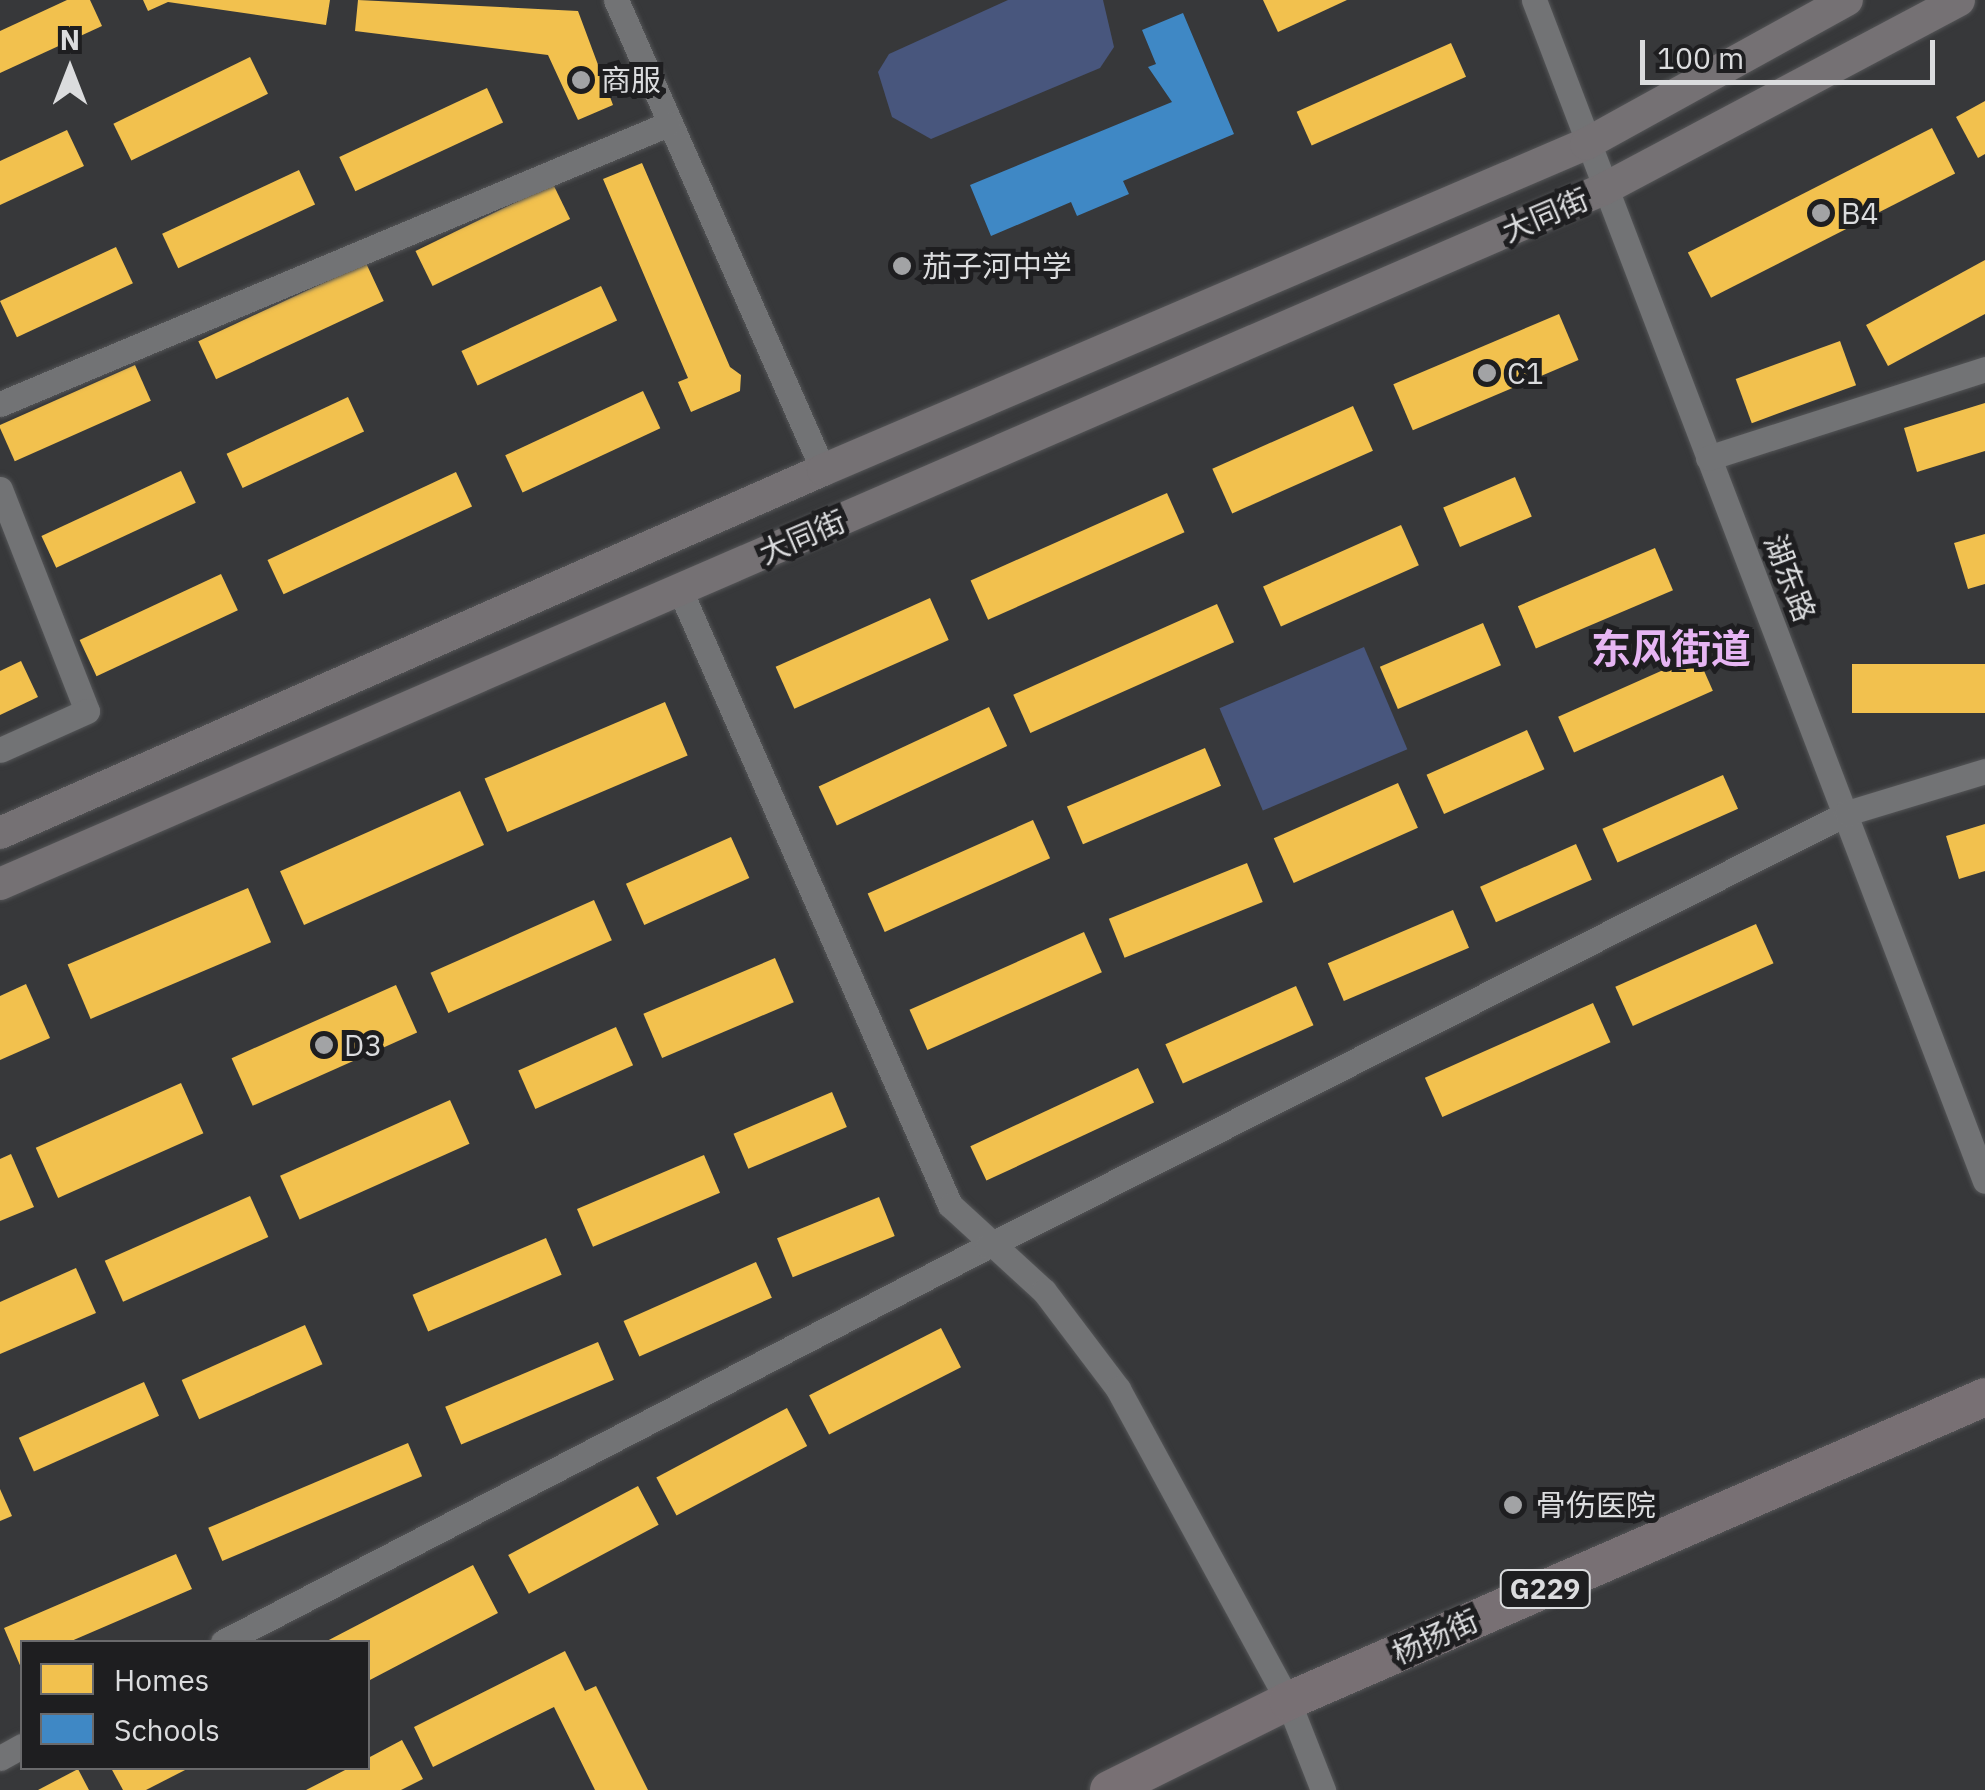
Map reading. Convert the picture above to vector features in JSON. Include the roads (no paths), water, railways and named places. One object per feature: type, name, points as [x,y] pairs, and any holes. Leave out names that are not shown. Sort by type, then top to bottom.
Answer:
[{"type":"highway","name":"杨扬街","points":[[1109,1790],[1288,1702],[1985,1397]]},
{"type":"main road","name":"大同街","points":[[0,833],[823,470],[1586,144],[1848,0]]},
{"type":"main road","name":"大同街","points":[[0,884],[1604,190],[1960,0]]},
{"type":"street","points":[[616,0],[823,470]]},
{"type":"street","name":"湖东路","points":[[1534,0],[1985,1181]]},
{"type":"street","points":[[0,404],[668,124]]},
{"type":"street","points":[[1708,458],[1985,369]]},
{"type":"street","points":[[0,489],[87,711],[0,750]]},
{"type":"street","points":[[680,590],[950,1205],[988,1246],[1018,1263],[1118,1389],[1288,1702],[1323,1790]]},
{"type":"street","points":[[227,1640],[988,1246],[1847,813],[1985,771]]},
{"type":"place","name":"商服","points":[[581,80]]},
{"type":"place","name":"B4","points":[[1821,213]]},
{"type":"place","name":"茄子河中学","points":[[902,266]]},
{"type":"place","name":"C1","points":[[1487,373]]},
{"type":"place","name":"D3","points":[[324,1045]]},
{"type":"place","name":"骨伤医院","points":[[1513,1505]]},
{"type":"district","name":"东风街道","points":[[1671,648]]}]
